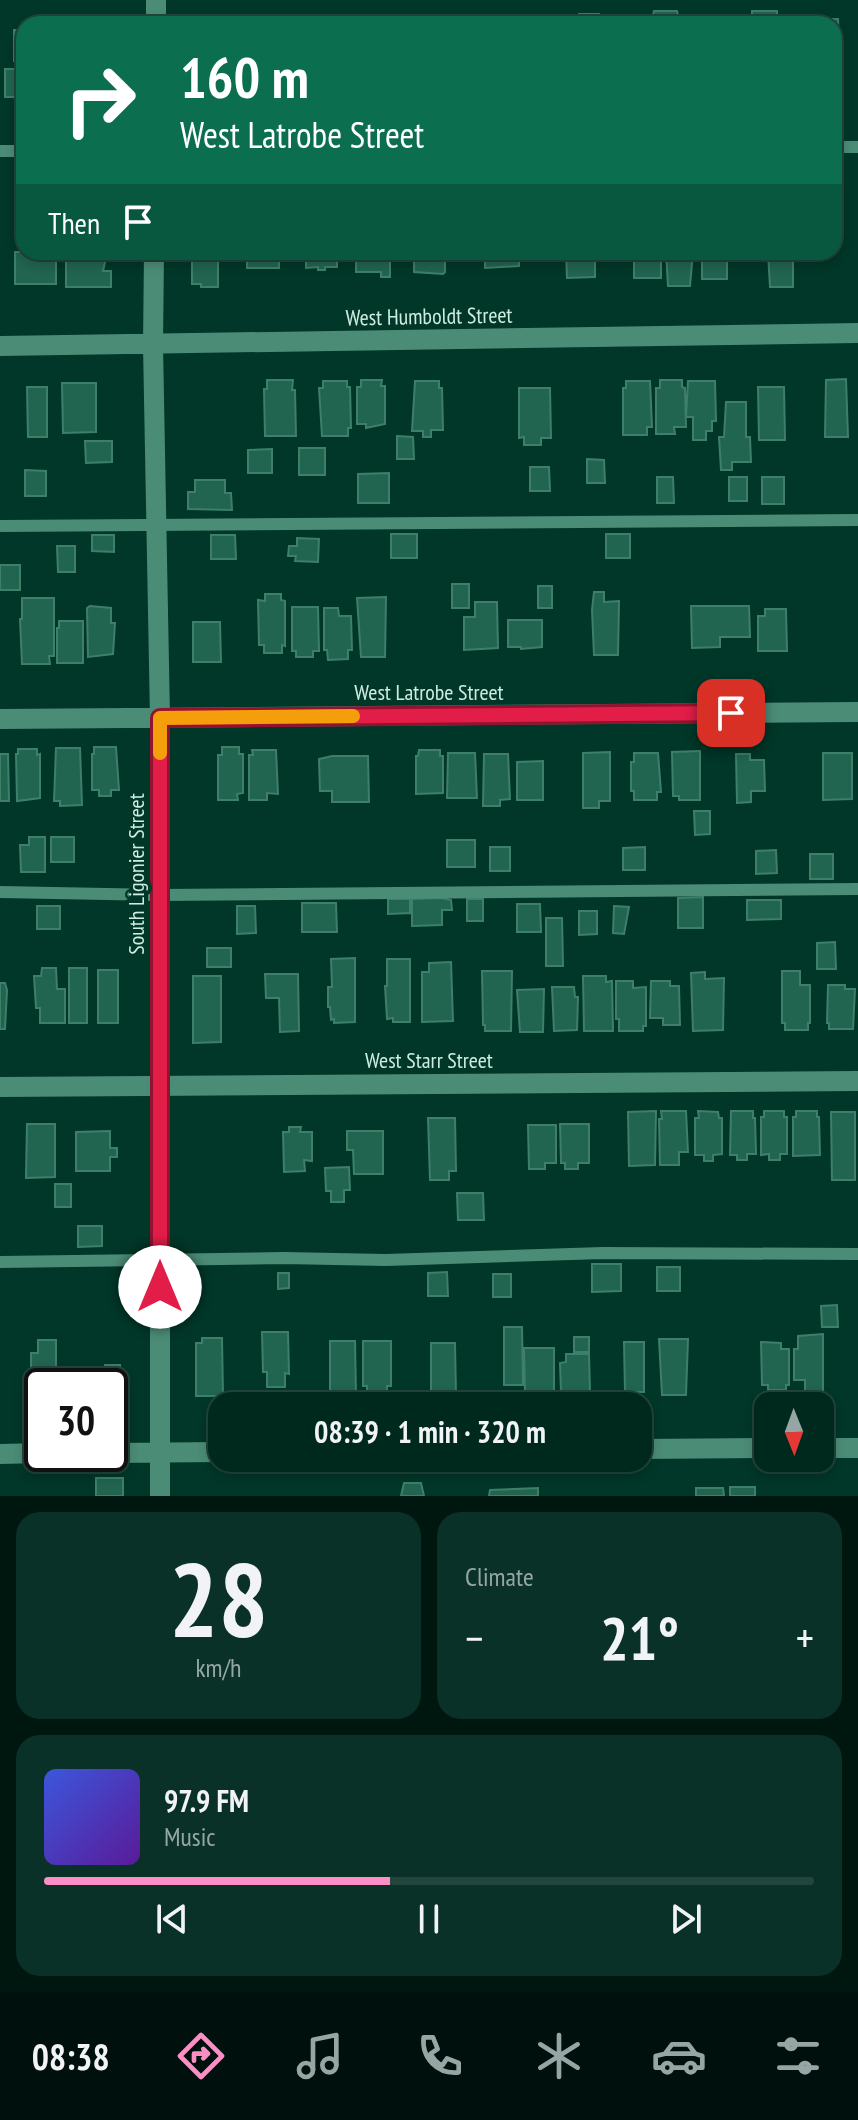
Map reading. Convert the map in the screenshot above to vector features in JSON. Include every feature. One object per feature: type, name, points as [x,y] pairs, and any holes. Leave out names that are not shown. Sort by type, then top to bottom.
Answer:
[{"type":"street","name":"South Ligonier Street","points":[[154,260],[160,718],[160,1496]]},
{"type":"street","name":"West Humboldt Street","points":[[0,346],[858,333]]},
{"type":"street","name":"West Latrobe Street","points":[[0,719],[858,712]]},
{"type":"street","name":"West Starr Street","points":[[0,1087],[858,1081]]},
{"type":"street","points":[[652,1449],[754,1448]]},
{"type":"street","points":[[834,1448],[858,1448]]},
{"type":"street","points":[[128,1453],[208,1452]]},
{"type":"street","points":[[0,1454],[24,1453]]},
{"type":"lane","points":[[0,526],[858,520]]},
{"type":"lane","points":[[0,892],[160,895],[858,889]]},
{"type":"lane","points":[[0,1262],[386,1260],[603,1253],[858,1254]]},
{"type":"building","points":[[654,11],[677,11],[678,16],[653,16]]},
{"type":"building","points":[[752,11],[777,11],[777,16],[752,16]]},
{"type":"building","points":[[599,14],[600,16],[578,16]]},
{"type":"building","points":[[14,30],[16,30],[16,61]]},
{"type":"building","points":[[5,69],[16,69],[16,97],[5,97]]},
{"type":"building","points":[[15,252],[16,260],[56,260],[56,284],[15,284]]},
{"type":"building","points":[[66,260],[104,260],[103,271],[111,271],[111,287],[66,287]]},
{"type":"building","points":[[192,260],[218,260],[218,287],[192,284]]},
{"type":"building","points":[[247,260],[279,260],[279,268],[247,268]]},
{"type":"building","points":[[306,260],[337,260],[337,267],[325,267],[325,270],[306,268]]},
{"type":"building","points":[[356,260],[390,260],[390,277],[381,277],[381,272],[356,272]]},
{"type":"building","points":[[414,260],[445,260],[443,274],[414,272]]},
{"type":"building","points":[[485,260],[519,260],[519,266],[485,268]]},
{"type":"building","points":[[566,260],[595,260],[595,277],[567,278]]},
{"type":"building","points":[[634,260],[661,260],[661,278],[634,278]]},
{"type":"building","points":[[666,260],[692,260],[690,286],[668,286]]},
{"type":"building","points":[[702,260],[727,260],[727,279],[702,279]]},
{"type":"building","points":[[768,260],[793,260],[793,287],[770,287]]},
{"type":"building","points":[[846,379],[848,437],[825,437],[826,380]]},
{"type":"building","points":[[267,380],[293,380],[296,436],[265,436],[264,389],[267,389]]},
{"type":"building","points":[[361,380],[382,380],[381,386],[385,386],[385,424],[366,428],[366,424],[357,424],[357,387],[361,387]]},
{"type":"building","points":[[660,380],[682,380],[682,387],[685,388],[686,427],[674,427],[675,434],[656,434],[656,388],[660,388]]},
{"type":"building","points":[[323,381],[347,381],[347,387],[350,387],[351,428],[348,428],[348,436],[322,436],[319,388],[323,388]]},
{"type":"building","points":[[415,381],[439,381],[439,388],[442,388],[443,430],[431,430],[431,437],[423,437],[423,431],[412,431]]},
{"type":"building","points":[[626,381],[650,381],[652,427],[647,427],[647,435],[623,435],[623,388],[626,388]]},
{"type":"building","points":[[688,381],[715,381],[716,421],[712,421],[712,431],[706,431],[706,440],[693,440],[693,417],[686,417]]},
{"type":"building","points":[[62,383],[96,383],[96,432],[63,433]]},
{"type":"building","points":[[27,387],[47,387],[47,437],[28,437]]},
{"type":"building","points":[[758,387],[784,387],[785,440],[759,440]]},
{"type":"building","points":[[519,388],[550,388],[551,438],[541,438],[541,445],[524,445],[524,437],[519,438]]},
{"type":"building","points":[[726,402],[746,402],[746,437],[750,437],[751,462],[732,462],[732,470],[721,470],[719,437],[724,437]]},
{"type":"building","points":[[397,436],[413,437],[414,459],[397,459]]},
{"type":"building","points":[[85,441],[112,441],[112,462],[86,463]]},
{"type":"building","points":[[299,448],[325,448],[325,475],[299,475]]},
{"type":"building","points":[[272,449],[272,473],[248,473],[248,450]]},
{"type":"building","points":[[587,459],[604,460],[605,483],[587,483]]},
{"type":"building","points":[[530,467],[549,467],[550,491],[530,491]]},
{"type":"building","points":[[25,470],[46,471],[46,496],[25,496]]},
{"type":"building","points":[[389,473],[389,503],[358,503],[358,474]]},
{"type":"building","points":[[657,477],[673,477],[674,503],[657,503]]},
{"type":"building","points":[[729,477],[747,477],[747,501],[729,501]]},
{"type":"building","points":[[762,477],[784,477],[784,504],[762,504]]},
{"type":"building","points":[[195,480],[225,480],[225,493],[231,493],[232,510],[188,509],[188,492],[195,492]]},
{"type":"building","points":[[391,534],[417,534],[417,558],[391,558]]},
{"type":"building","points":[[606,534],[630,534],[630,558],[606,558]]},
{"type":"building","points":[[92,535],[114,535],[114,552],[92,551]]},
{"type":"building","points":[[211,535],[235,535],[236,559],[211,559]]},
{"type":"building","points":[[297,538],[319,539],[318,562],[295,561],[296,556],[288,556],[289,546],[297,546]]},
{"type":"building","points":[[57,546],[75,546],[75,572],[58,572]]},
{"type":"building","points":[[0,565],[20,565],[20,590],[0,590]]},
{"type":"building","points":[[452,584],[469,584],[469,608],[452,608]]},
{"type":"building","points":[[538,586],[552,586],[552,608],[538,608]]},
{"type":"building","points":[[594,592],[604,592],[604,602],[619,601],[618,655],[594,655]]},
{"type":"building","points":[[265,594],[281,594],[281,600],[285,601],[285,646],[282,645],[282,653],[264,653],[264,645],[259,645],[258,600],[265,601]]},
{"type":"building","points":[[386,597],[385,657],[361,657],[357,598]]},
{"type":"building","points":[[22,598],[54,598],[54,656],[49,656],[50,664],[22,664]]},
{"type":"building","points":[[475,602],[497,602],[498,648],[464,650],[464,617],[475,617]]},
{"type":"building","points":[[691,606],[749,606],[750,637],[720,637],[720,647],[692,648]]},
{"type":"building","points":[[292,607],[318,607],[319,651],[313,651],[313,657],[296,657],[296,651],[292,651]]},
{"type":"building","points":[[87,608],[111,608],[111,623],[115,623],[113,654],[88,657]]},
{"type":"building","points":[[324,608],[338,608],[339,616],[351,616],[352,650],[348,650],[348,659],[328,660],[327,650],[324,650]]},
{"type":"building","points":[[765,609],[786,609],[787,651],[758,651],[758,616],[765,616]]},
{"type":"building","points":[[508,620],[542,620],[542,647],[508,647]]},
{"type":"building","points":[[59,621],[83,621],[83,663],[57,663]]},
{"type":"building","points":[[193,622],[220,622],[221,662],[193,662]]},
{"type":"building","points":[[94,747],[116,747],[119,790],[111,790],[111,796],[99,796],[99,790],[92,790]]},
{"type":"building","points":[[222,747],[239,747],[239,754],[243,754],[243,793],[237,794],[238,800],[218,800],[218,755],[222,755]]},
{"type":"building","points":[[56,748],[80,748],[82,805],[60,806],[60,801],[54,801]]},
{"type":"building","points":[[18,749],[37,749],[37,755],[40,754],[40,798],[17,801]]},
{"type":"building","points":[[252,750],[276,750],[278,794],[267,793],[267,800],[249,800],[249,755],[253,755]]},
{"type":"building","points":[[419,750],[440,750],[440,756],[443,756],[443,793],[416,794],[416,756]]},
{"type":"building","points":[[700,751],[700,800],[679,800],[679,796],[673,796],[672,752]]},
{"type":"building","points":[[610,752],[610,801],[599,801],[599,808],[583,808],[583,753]]},
{"type":"building","points":[[448,753],[475,753],[477,798],[447,798]]},
{"type":"building","points":[[634,753],[658,753],[661,792],[657,792],[657,800],[634,800],[631,762],[634,762]]},
{"type":"building","points":[[823,753],[852,753],[852,799],[823,800]]},
{"type":"building","points":[[0,754],[8,754],[9,801],[0,801]]},
{"type":"building","points":[[484,754],[508,754],[510,799],[500,800],[500,806],[483,806]]},
{"type":"building","points":[[736,754],[750,754],[750,760],[764,760],[765,791],[751,791],[751,802],[737,803]]},
{"type":"building","points":[[368,756],[369,802],[332,802],[332,791],[320,791],[319,759]]},
{"type":"building","points":[[543,761],[543,800],[517,800],[517,762]]},
{"type":"building","points":[[694,811],[710,811],[710,834],[695,835]]},
{"type":"building","points":[[29,837],[45,837],[45,872],[21,872],[20,845],[29,845]]},
{"type":"building","points":[[51,837],[74,837],[74,862],[51,862]]},
{"type":"building","points":[[447,840],[475,840],[475,867],[447,867]]},
{"type":"building","points":[[490,847],[510,847],[510,871],[490,871]]},
{"type":"building","points":[[645,847],[645,870],[623,870],[623,848]]},
{"type":"building","points":[[776,850],[777,873],[756,874],[756,851]]},
{"type":"building","points":[[810,854],[833,854],[833,879],[810,879]]},
{"type":"building","points":[[703,897],[703,928],[678,928],[678,898]]},
{"type":"building","points":[[388,899],[410,899],[410,913],[388,914]]},
{"type":"building","points":[[412,899],[451,900],[452,910],[442,910],[442,925],[412,926]]},
{"type":"building","points":[[467,899],[483,899],[483,921],[467,921]]},
{"type":"building","points":[[747,900],[781,900],[781,919],[747,920]]},
{"type":"building","points":[[302,903],[336,903],[337,932],[302,932]]},
{"type":"building","points":[[517,904],[540,904],[541,932],[517,932]]},
{"type":"building","points":[[37,906],[60,906],[60,929],[37,929]]},
{"type":"building","points":[[237,906],[255,906],[256,933],[237,934]]},
{"type":"building","points":[[614,906],[629,907],[624,934],[613,933]]},
{"type":"building","points":[[579,911],[597,911],[597,934],[579,935]]},
{"type":"building","points":[[546,918],[562,918],[563,966],[546,966]]},
{"type":"building","points":[[835,942],[836,969],[817,969],[817,943]]},
{"type":"building","points":[[207,948],[231,948],[231,967],[207,967]]},
{"type":"building","points":[[355,958],[355,1022],[334,1023],[328,1007],[328,987],[332,987],[331,959]]},
{"type":"building","points":[[387,959],[410,959],[410,1022],[387,1019]]},
{"type":"building","points":[[451,962],[453,1021],[422,1022],[422,972],[429,972],[429,963]]},
{"type":"building","points":[[42,968],[56,968],[57,989],[65,989],[65,1023],[40,1023],[34,976],[41,976]]},
{"type":"building","points":[[69,968],[87,968],[87,1023],[69,1023]]},
{"type":"building","points":[[98,970],[118,970],[118,1023],[98,1023]]},
{"type":"building","points":[[482,971],[512,971],[511,1031],[485,1031]]},
{"type":"building","points":[[782,971],[800,971],[800,985],[810,985],[808,1030],[785,1030],[785,1023],[782,1023]]},
{"type":"building","points":[[705,972],[705,979],[724,978],[723,1030],[693,1031],[691,973]]},
{"type":"building","points":[[265,974],[298,974],[299,1031],[280,1032],[279,998],[266,998]]},
{"type":"building","points":[[193,976],[221,976],[221,1042],[193,1043]]},
{"type":"building","points":[[583,976],[606,976],[606,982],[612,981],[613,1031],[584,1031]]},
{"type":"building","points":[[616,981],[633,981],[633,988],[646,987],[646,1026],[643,1026],[643,1031],[619,1031]]},
{"type":"building","points":[[651,981],[670,981],[670,986],[679,986],[680,1025],[663,1025],[663,1018],[650,1018]]},
{"type":"building","points":[[0,983],[5,983],[7,990],[5,1029],[0,1029]]},
{"type":"building","points":[[828,985],[845,985],[845,989],[855,989],[853,1029],[829,1029]]},
{"type":"building","points":[[552,987],[574,987],[575,997],[578,997],[577,1030],[554,1031]]},
{"type":"building","points":[[544,989],[543,1032],[520,1032],[517,990]]},
{"type":"building","points":[[656,1111],[655,1165],[629,1166],[628,1112]]},
{"type":"building","points":[[661,1111],[686,1111],[688,1152],[679,1152],[679,1165],[660,1165]]},
{"type":"building","points":[[698,1111],[718,1112],[719,1118],[722,1118],[722,1154],[713,1155],[713,1161],[704,1161],[704,1155],[695,1155],[695,1118],[699,1118]]},
{"type":"building","points":[[731,1111],[753,1111],[756,1154],[747,1154],[747,1160],[737,1160],[737,1155],[730,1155]]},
{"type":"building","points":[[764,1111],[784,1111],[784,1117],[787,1117],[787,1154],[780,1154],[780,1160],[769,1160],[769,1154],[761,1155],[761,1117],[764,1117]]},
{"type":"building","points":[[796,1111],[817,1111],[820,1155],[793,1156],[793,1117],[796,1117]]},
{"type":"building","points":[[831,1112],[855,1112],[855,1180],[832,1180]]},
{"type":"building","points":[[428,1118],[455,1118],[456,1171],[449,1171],[449,1180],[430,1180]]},
{"type":"building","points":[[27,1124],[55,1124],[55,1177],[26,1178]]},
{"type":"building","points":[[560,1124],[589,1124],[589,1163],[578,1163],[578,1169],[565,1169],[565,1163],[561,1163]]},
{"type":"building","points":[[528,1125],[556,1125],[556,1163],[545,1163],[545,1169],[529,1169]]},
{"type":"building","points":[[289,1127],[301,1127],[300,1132],[312,1132],[312,1161],[304,1160],[305,1171],[284,1172],[283,1132],[289,1132]]},
{"type":"building","points":[[110,1131],[110,1148],[117,1148],[117,1157],[110,1157],[110,1171],[76,1171],[76,1132]]},
{"type":"building","points":[[347,1131],[383,1131],[383,1174],[354,1174],[353,1150],[347,1150]]},
{"type":"building","points":[[349,1167],[350,1190],[344,1190],[344,1202],[331,1202],[331,1191],[326,1191],[325,1168]]},
{"type":"building","points":[[55,1184],[71,1184],[71,1207],[55,1207]]},
{"type":"building","points":[[457,1193],[483,1193],[484,1220],[458,1220]]},
{"type":"building","points":[[78,1226],[102,1226],[102,1246],[78,1247]]},
{"type":"building","points":[[592,1264],[621,1264],[621,1291],[592,1292]]},
{"type":"building","points":[[657,1267],[680,1267],[680,1291],[657,1291]]},
{"type":"building","points":[[447,1272],[448,1296],[428,1296],[428,1273]]},
{"type":"building","points":[[278,1273],[289,1273],[289,1288],[278,1289]]},
{"type":"building","points":[[493,1274],[511,1274],[511,1297],[493,1297]]},
{"type":"building","points":[[837,1305],[838,1327],[822,1327],[821,1306]]},
{"type":"building","points":[[504,1327],[522,1327],[523,1385],[504,1385]]},
{"type":"building","points":[[262,1332],[288,1332],[289,1374],[285,1373],[285,1387],[267,1387],[267,1372],[263,1372]]},
{"type":"building","points":[[823,1334],[823,1392],[805,1392],[805,1380],[794,1380],[794,1349],[798,1349],[798,1336]]},
{"type":"building","points":[[574,1337],[589,1337],[589,1352],[574,1352]]},
{"type":"building","points":[[202,1338],[222,1338],[223,1392],[196,1396],[196,1343],[202,1343]]},
{"type":"building","points":[[659,1339],[688,1339],[686,1395],[662,1395]]},
{"type":"building","points":[[38,1340],[56,1340],[56,1368],[31,1368],[31,1353],[38,1353]]},
{"type":"building","points":[[330,1341],[355,1341],[356,1392],[330,1392]]},
{"type":"building","points":[[363,1341],[391,1341],[391,1386],[387,1386],[387,1392],[367,1392],[367,1386],[363,1386]]},
{"type":"building","points":[[624,1342],[644,1342],[644,1392],[625,1392]]},
{"type":"building","points":[[761,1342],[781,1343],[781,1349],[789,1349],[789,1385],[786,1385],[786,1390],[768,1390],[768,1385],[762,1385]]},
{"type":"building","points":[[431,1343],[455,1343],[456,1392],[431,1392]]},
{"type":"building","points":[[524,1348],[554,1348],[554,1392],[525,1392]]},
{"type":"building","points":[[566,1354],[589,1354],[590,1392],[561,1392],[560,1363],[566,1362]]},
{"type":"building","points":[[105,1365],[120,1365],[120,1368],[105,1368]]},
{"type":"building","points":[[96,1478],[123,1478],[123,1496],[96,1496]]},
{"type":"building","points":[[404,1483],[421,1483],[424,1496],[401,1496]]},
{"type":"building","points":[[730,1487],[755,1487],[755,1496],[730,1496]]},
{"type":"building","points":[[538,1488],[538,1496],[489,1496],[490,1490]]},
{"type":"building","points":[[696,1488],[723,1488],[724,1496],[696,1496]]},
{"type":"slow traffic","points":[[160,753],[160,718],[353,716]]},
{"type":"route","points":[[160,1287],[160,718],[731,713]]}]
